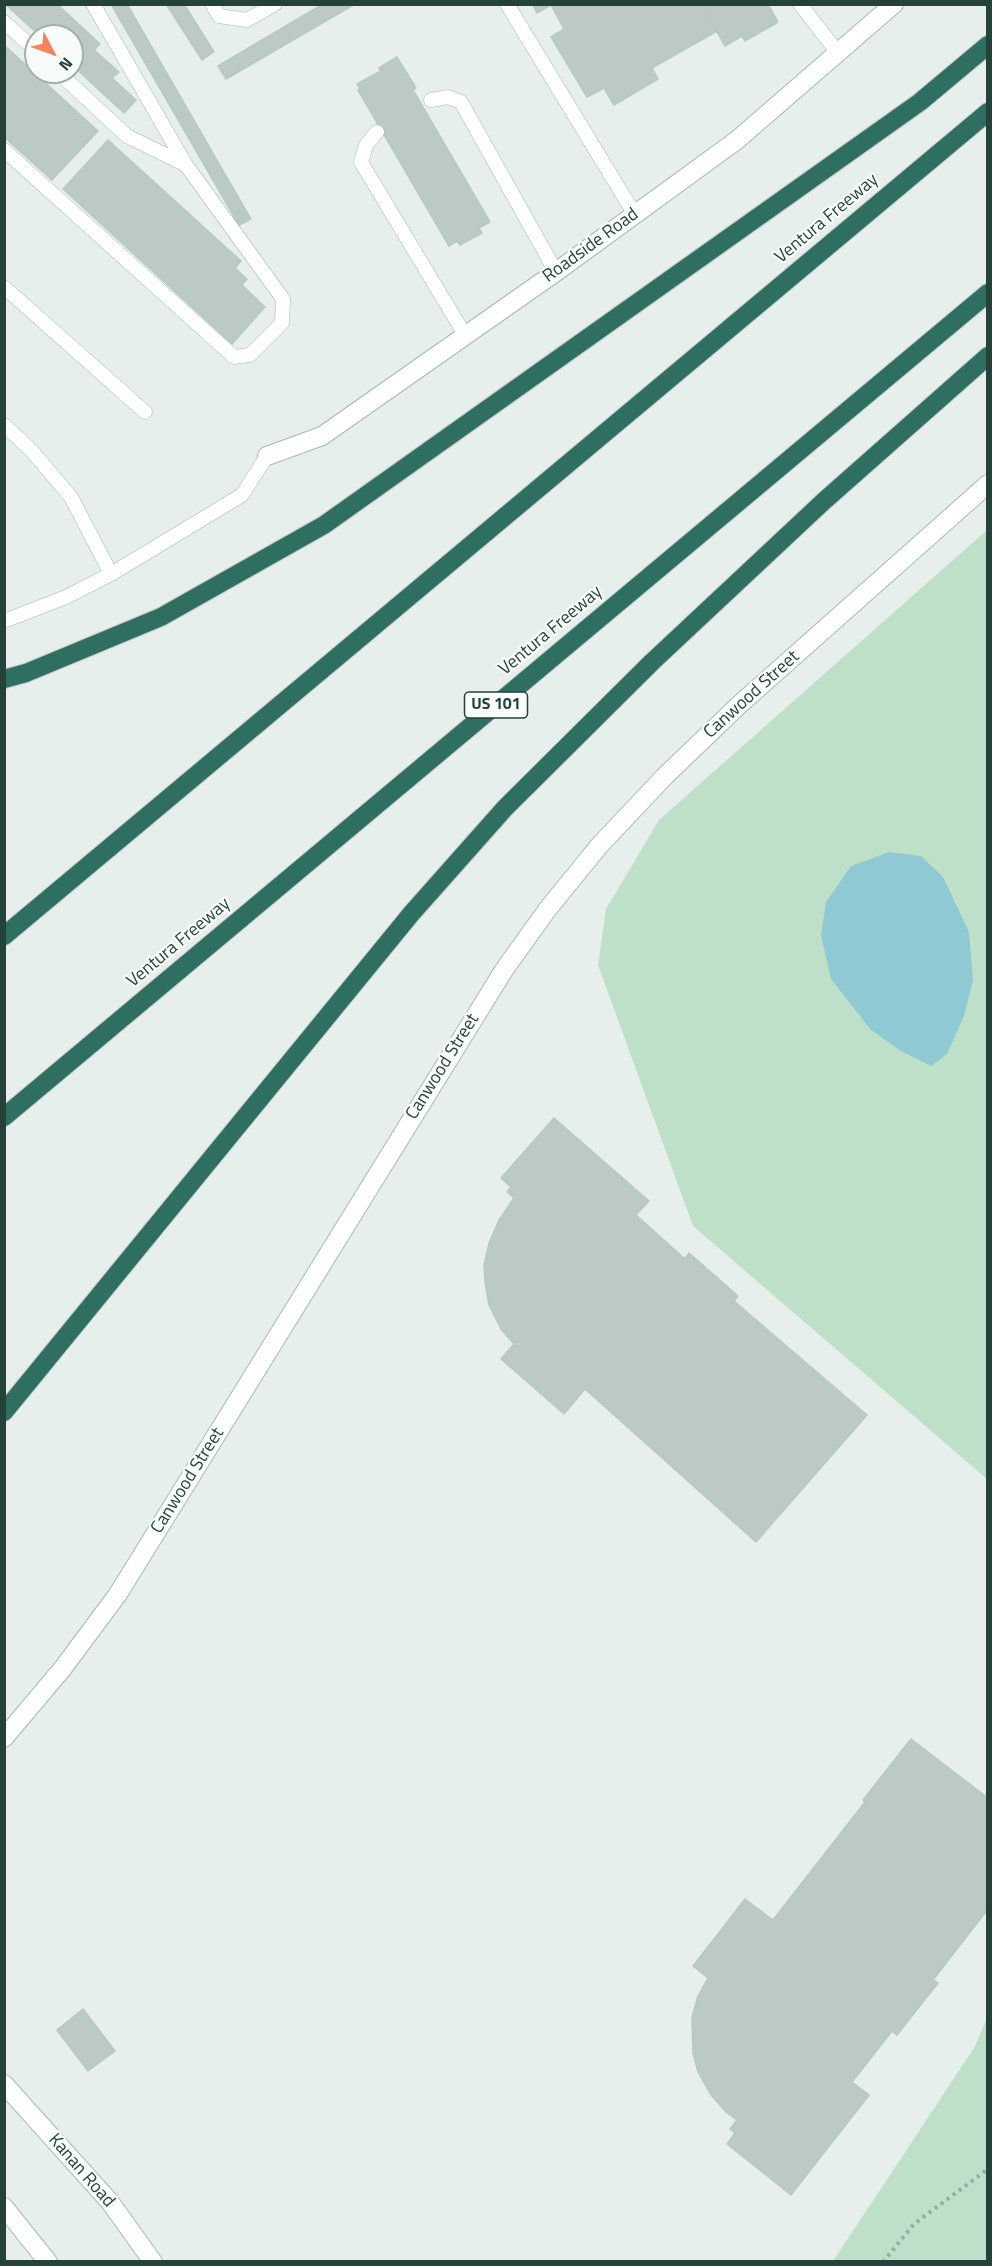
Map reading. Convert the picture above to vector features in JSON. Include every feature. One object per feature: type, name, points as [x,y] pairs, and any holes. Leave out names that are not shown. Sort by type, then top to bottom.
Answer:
[{"type":"highway","points":[[4,679],[26,673],[161,617],[324,525],[920,102],[987,45]]},
{"type":"highway","name":"Ventura Freeway","points":[[4,936],[987,112]]},
{"type":"highway","name":"Ventura Freeway","points":[[4,1117],[987,293]]},
{"type":"highway","points":[[4,1412],[411,914],[505,808],[652,662],[755,565],[987,356]]},
{"type":"street","name":"Roadside Road","points":[[267,456],[322,436],[556,272],[737,140],[894,4]]},
{"type":"street","name":"Canwood Street","points":[[4,1738],[63,1668],[118,1594],[504,970],[547,910],[599,846],[664,777],[739,705],[987,484]]},
{"type":"street","name":"Kanan Road","points":[[4,2084],[110,2202],[153,2262]]},
{"type":"street","points":[[4,2207],[48,2262]]},
{"type":"lane","points":[[4,150],[234,357],[250,355],[282,323],[283,299],[186,165],[93,4]]},
{"type":"lane","points":[[212,4],[219,16],[247,20],[275,4]]},
{"type":"lane","points":[[507,4],[635,214]]},
{"type":"lane","points":[[800,4],[838,53]]},
{"type":"lane","points":[[4,22],[24,40]]},
{"type":"lane","points":[[71,84],[127,136],[186,165]]},
{"type":"lane","points":[[431,100],[448,97],[461,102],[556,272]]},
{"type":"lane","points":[[377,132],[366,145],[361,162],[465,335]]},
{"type":"lane","points":[[4,287],[145,412]]},
{"type":"lane","points":[[4,425],[31,450],[71,497],[111,574]]},
{"type":"lane","points":[[4,621],[66,597],[111,574],[242,495],[267,456]]},
{"type":"path","points":[[883,2262],[914,2224],[987,2169]]},
{"type":"green space","points":[[987,530],[987,1479],[693,1226],[598,965],[606,909],[659,820]]},
{"type":"green space","points":[[987,2018],[987,2261],[833,2261],[974,2048]]},
{"type":"water","points":[[889,852],[921,856],[943,877],[969,932],[973,980],[964,1016],[947,1054],[931,1066],[901,1051],[871,1030],[831,979],[821,935],[826,902],[851,866]]},
{"type":"building","points":[[5,4],[57,4],[78,24],[27,24]]},
{"type":"building","points":[[111,4],[127,4],[251,219],[239,225]]},
{"type":"building","points":[[166,4],[184,4],[214,52],[202,60]]},
{"type":"building","points":[[323,4],[355,4],[226,79],[218,66]]},
{"type":"building","points":[[532,4],[701,4],[717,31],[652,68],[658,79],[614,105],[604,88],[587,97],[551,37],[564,29],[551,5],[537,13]]},
{"type":"building","points":[[701,4],[768,4],[778,22],[745,41],[742,36],[725,46]]},
{"type":"building","points":[[84,29],[100,44],[94,50],[119,72],[112,78],[136,100],[124,113],[84,76]]},
{"type":"building","points":[[4,45],[24,63],[24,84],[47,84],[98,131],[52,180],[4,137]]},
{"type":"building","points":[[397,57],[416,88],[413,90],[490,222],[479,228],[482,233],[460,245],[457,241],[449,246],[358,90],[360,88],[357,84],[381,71],[379,68]]},
{"type":"building","points":[[108,140],[241,261],[235,268],[247,279],[242,285],[265,307],[232,344],[63,189]]},
{"type":"building","points":[[554,1118],[649,1201],[636,1215],[685,1259],[689,1253],[738,1296],[734,1301],[867,1415],[756,1542],[585,1389],[564,1414],[501,1359],[514,1344],[501,1329],[489,1305],[484,1265],[489,1243],[499,1220],[514,1198],[507,1192],[511,1187],[501,1178]]},
{"type":"building","points":[[911,1739],[988,1798],[988,1909],[933,1980],[938,1983],[897,2035],[892,2031],[852,2082],[869,2095],[791,2195],[727,2144],[735,2133],[730,2129],[737,2120],[726,2112],[711,2095],[698,2072],[693,2053],[692,2017],[698,1996],[708,1978],[693,1966],[745,1899],[773,1920]]},
{"type":"building","points":[[83,2009],[115,2051],[88,2071],[57,2030]]}]
